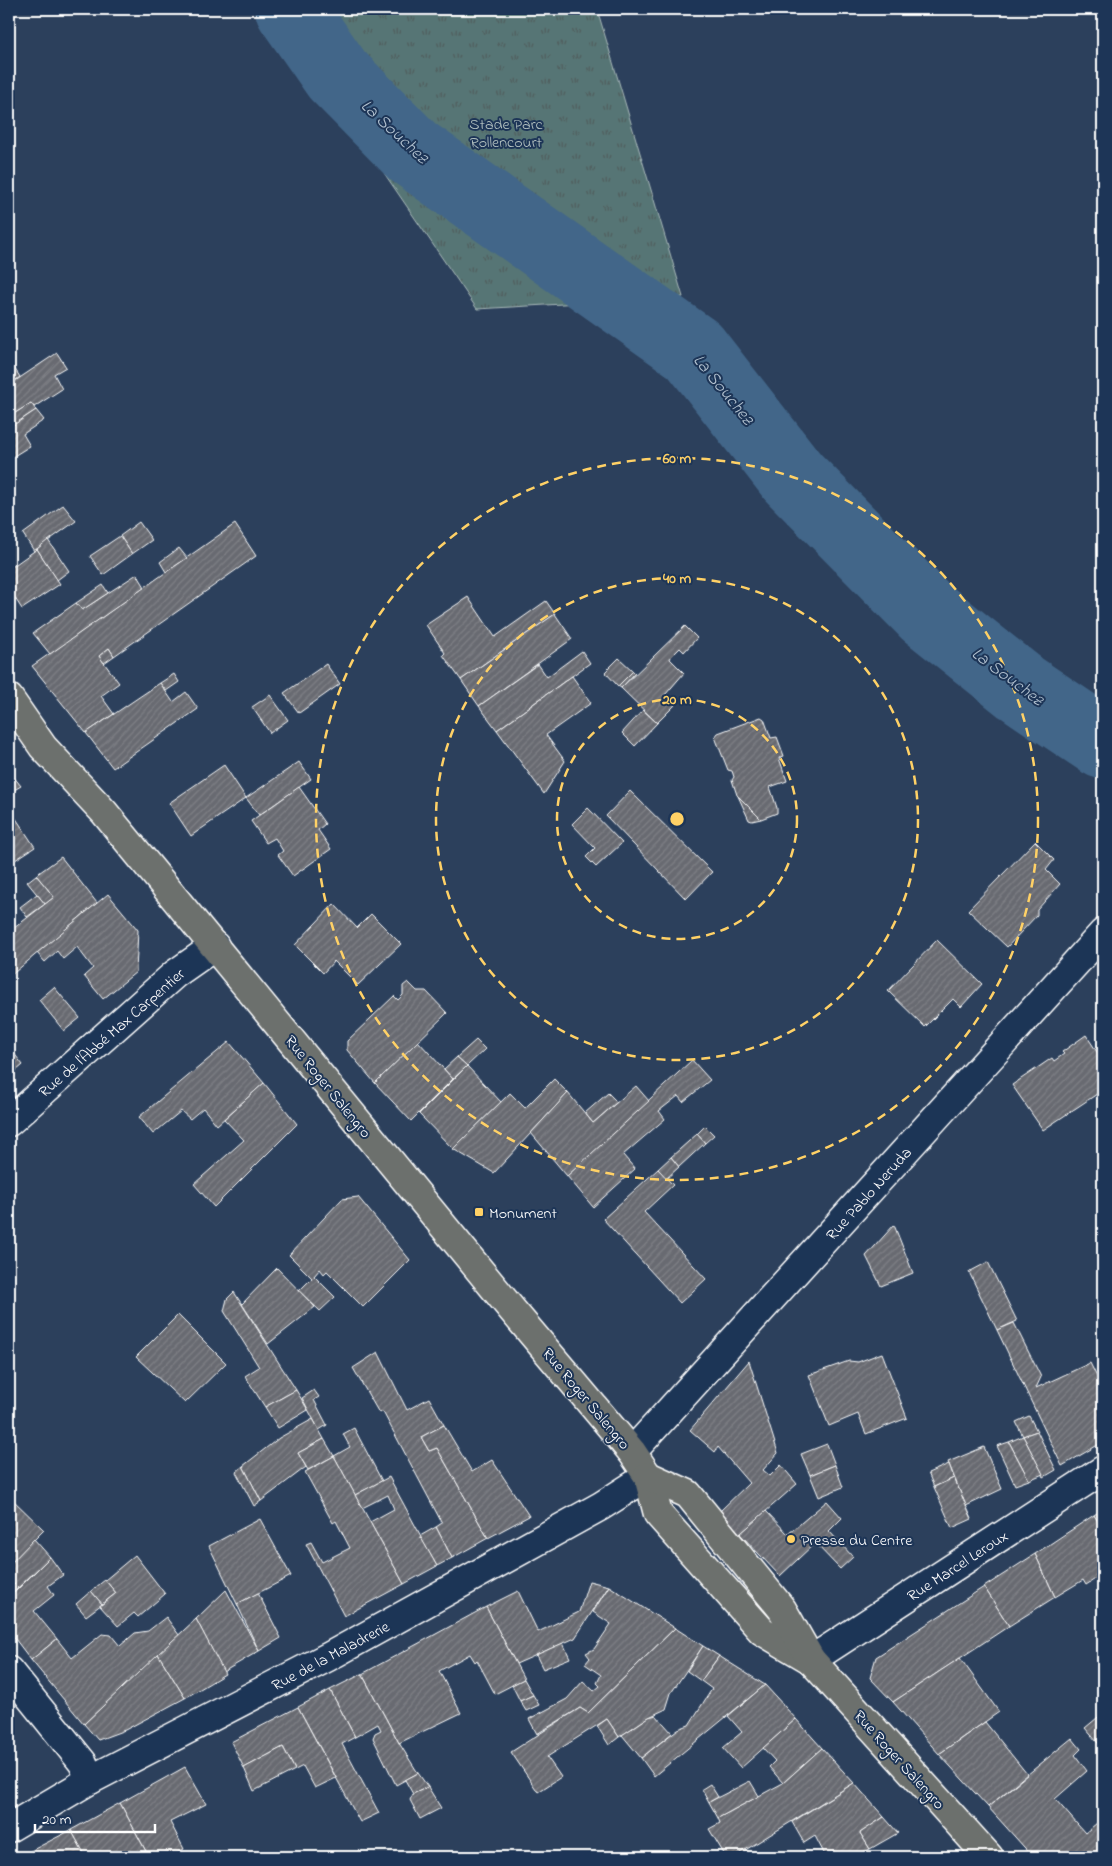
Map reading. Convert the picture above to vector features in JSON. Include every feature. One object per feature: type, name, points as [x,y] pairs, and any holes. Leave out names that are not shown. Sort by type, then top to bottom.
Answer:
[{"type":"main road","name":"Rue Roger Salengro","points":[[9,698],[43,747],[104,812],[513,1311],[632,1452],[648,1476],[658,1514],[762,1631],[811,1660],[989,1857]]},
{"type":"street","name":"Rue Pablo Neruda","points":[[632,1452],[1103,933]]},
{"type":"street","name":"Rue de l'Abbé Max Carpentier","points":[[9,1122],[175,974],[215,946]]},
{"type":"street","name":"Rue Marcel Leroux","points":[[811,1660],[1103,1470]]},
{"type":"street","name":"Rue de la Maladrerie","points":[[9,1828],[90,1780],[328,1657],[601,1506],[648,1476]]},
{"type":"street","points":[[9,1671],[82,1763],[90,1780]]},
{"type":"green space","name":"Stade Parc Rollencourt","points":[[272,9],[597,9],[683,297],[477,309]]},
{"type":"building","points":[[57,353],[66,367],[54,374],[62,389],[34,407],[31,403],[9,417],[9,385]]},
{"type":"building","points":[[9,360],[20,377],[9,385]]},
{"type":"building","points":[[31,403],[36,410],[9,428],[9,417]]},
{"type":"building","points":[[36,410],[44,420],[23,434],[30,446],[9,459],[9,428]]},
{"type":"building","points":[[63,505],[76,521],[34,551],[23,534]]},
{"type":"building","points":[[139,522],[152,540],[132,554],[120,536]]},
{"type":"building","points":[[235,524],[256,556],[114,656],[109,648],[99,656],[119,683],[101,696],[114,714],[86,733],[32,666]]},
{"type":"building","points":[[120,536],[132,554],[103,575],[90,556]]},
{"type":"building","points":[[48,540],[69,571],[57,580],[37,549]]},
{"type":"building","points":[[179,548],[187,558],[166,572],[160,562]]},
{"type":"building","points":[[37,549],[60,584],[22,609],[9,589],[9,569]]},
{"type":"building","points":[[137,574],[145,587],[50,654],[33,633],[76,603],[82,610]]},
{"type":"building","points":[[103,585],[108,593],[82,610],[76,603]]},
{"type":"building","points":[[468,597],[495,637],[546,601],[555,614],[461,680],[443,655],[445,653],[426,625]]},
{"type":"building","points":[[555,614],[572,639],[479,706],[461,680]]},
{"type":"building","points":[[685,626],[697,638],[684,652],[680,648],[670,659],[684,673],[665,695],[675,705],[657,723],[621,688]]},
{"type":"building","points":[[109,648],[114,656],[104,663],[99,656]]},
{"type":"building","points":[[582,651],[590,663],[497,730],[479,706],[538,664],[547,677]]},
{"type":"building","points":[[619,658],[633,671],[618,686],[605,672]]},
{"type":"building","points":[[326,664],[340,684],[299,713],[284,693]]},
{"type":"building","points":[[633,671],[635,673],[621,688],[618,686]]},
{"type":"building","points":[[174,674],[179,682],[166,691],[160,683]]},
{"type":"building","points":[[572,676],[591,703],[546,735],[565,761],[544,794],[497,730]]},
{"type":"building","points":[[160,683],[173,702],[186,692],[198,709],[113,768],[86,733]]},
{"type":"building","points":[[270,695],[288,720],[270,733],[252,707]]},
{"type":"building","points":[[643,710],[657,723],[635,746],[622,733]]},
{"type":"building","points":[[761,717],[764,719],[771,738],[777,737],[784,756],[779,758],[787,781],[770,787],[777,813],[761,819],[737,795],[732,780],[734,777],[732,771],[728,770],[715,737],[718,733]]},
{"type":"building","points":[[299,762],[311,779],[259,815],[246,798]]},
{"type":"building","points":[[224,765],[246,798],[191,836],[169,803]]},
{"type":"building","points":[[9,771],[21,786],[9,793]]},
{"type":"building","points":[[299,787],[325,824],[318,830],[331,849],[293,876],[278,855],[283,851],[275,838],[266,843],[251,821]]},
{"type":"building","points":[[630,791],[712,872],[686,899],[606,816]]},
{"type":"building","points":[[738,796],[761,819],[749,820]]},
{"type":"building","points":[[9,808],[35,847],[9,864]]},
{"type":"building","points":[[588,808],[622,843],[596,867],[586,857],[595,848],[572,824]]},
{"type":"building","points":[[1035,841],[1054,860],[1046,870],[1060,884],[1037,910],[1037,915],[1007,947],[968,910]]},
{"type":"building","points":[[61,857],[97,903],[9,977],[9,932],[54,897],[36,875]]},
{"type":"building","points":[[36,875],[54,897],[45,904],[27,882]]},
{"type":"building","points":[[37,894],[45,904],[27,917],[20,907]]},
{"type":"building","points":[[108,894],[138,930],[136,972],[103,999],[84,976],[93,968],[77,947],[63,959],[57,951],[45,962],[37,953]]},
{"type":"building","points":[[334,904],[357,928],[371,914],[401,944],[358,985],[334,961],[323,973],[295,945]]},
{"type":"building","points":[[937,940],[982,984],[961,1007],[953,999],[925,1027],[888,991]]},
{"type":"building","points":[[408,982],[417,991],[426,991],[447,1013],[375,1083],[347,1050],[347,1041],[394,996],[398,1000],[403,995],[403,986]]},
{"type":"building","points":[[54,987],[80,1018],[64,1031],[39,1000]]},
{"type":"building","points":[[1086,1035],[1103,1061],[1103,1090],[1043,1130],[1012,1085],[1052,1058],[1054,1061],[1064,1054],[1062,1052]]},
{"type":"building","points":[[476,1040],[485,1049],[467,1066],[457,1057]]},
{"type":"building","points":[[418,1041],[453,1079],[411,1121],[375,1083]]},
{"type":"building","points":[[229,1042],[264,1083],[217,1125],[203,1108],[190,1119],[181,1111],[153,1134],[139,1117]]},
{"type":"building","points":[[9,1047],[23,1065],[9,1077]]},
{"type":"building","points":[[457,1057],[467,1066],[453,1079],[444,1069]]},
{"type":"building","points":[[692,1060],[710,1080],[683,1102],[678,1096],[659,1111],[665,1119],[623,1155],[635,1169],[593,1207],[567,1176]]},
{"type":"building","points":[[467,1066],[501,1102],[453,1149],[419,1114]]},
{"type":"building","points":[[554,1079],[568,1093],[494,1173],[453,1149],[510,1093],[525,1108]]},
{"type":"building","points":[[264,1083],[297,1124],[214,1207],[194,1184],[244,1140],[224,1119]]},
{"type":"building","points":[[636,1086],[649,1101],[567,1176],[531,1133],[568,1093],[593,1123]]},
{"type":"building","points":[[608,1093],[617,1102],[593,1123],[585,1113]]},
{"type":"building","points":[[705,1126],[714,1135],[705,1143],[697,1134]]},
{"type":"building","points":[[697,1134],[705,1143],[679,1167],[671,1157]]},
{"type":"building","points":[[671,1157],[679,1167],[666,1179],[658,1169]]},
{"type":"building","points":[[658,1169],[673,1185],[644,1212],[706,1279],[680,1303],[603,1219]]},
{"type":"building","points":[[358,1197],[410,1260],[363,1307],[327,1271],[324,1274],[320,1269],[314,1276],[335,1297],[320,1311],[299,1291],[312,1278],[289,1255],[342,1199]]},
{"type":"building","points":[[894,1225],[913,1273],[881,1286],[866,1256]]},
{"type":"building","points":[[988,1262],[1017,1321],[997,1330],[969,1272]]},
{"type":"building","points":[[277,1268],[315,1307],[268,1344],[242,1304]]},
{"type":"building","points":[[234,1292],[296,1390],[265,1407],[245,1376],[259,1367],[224,1311],[227,1299]]},
{"type":"building","points":[[178,1315],[226,1363],[185,1403],[136,1357]]},
{"type":"building","points":[[1014,1323],[1041,1377],[1036,1388],[1090,1363],[1103,1389],[1103,1442],[1062,1466],[997,1330]]},
{"type":"building","points":[[378,1352],[407,1410],[429,1398],[444,1425],[421,1437],[429,1451],[437,1448],[488,1538],[452,1558],[436,1527],[442,1523],[383,1412],[379,1413],[353,1368]]},
{"type":"building","points":[[882,1353],[907,1418],[866,1434],[858,1414],[829,1426],[809,1375],[849,1361],[858,1362]]},
{"type":"building","points":[[749,1361],[778,1453],[763,1470],[770,1476],[781,1465],[797,1484],[740,1534],[720,1511],[749,1483],[718,1447],[715,1452],[690,1430]]},
{"type":"building","points":[[296,1390],[308,1410],[278,1428],[265,1407]]},
{"type":"building","points":[[314,1390],[319,1397],[314,1400],[327,1425],[319,1430],[302,1398]]},
{"type":"building","points":[[1029,1416],[1037,1431],[1023,1436],[1016,1422]]},
{"type":"building","points":[[313,1419],[324,1439],[298,1453],[306,1467],[261,1501],[243,1466],[279,1438]]},
{"type":"building","points":[[444,1425],[472,1472],[492,1460],[529,1516],[488,1538],[437,1448],[429,1451],[421,1437]]},
{"type":"building","points":[[354,1428],[382,1481],[355,1495],[334,1456],[350,1447],[343,1434]]},
{"type":"building","points":[[1037,1431],[1056,1470],[1044,1477],[1023,1436]]},
{"type":"building","points":[[1023,1436],[1043,1474],[1029,1480],[1009,1442]]},
{"type":"building","points":[[324,1439],[334,1456],[308,1470],[298,1453]]},
{"type":"building","points":[[1009,1442],[1029,1480],[1015,1485],[997,1446]]},
{"type":"building","points":[[827,1444],[835,1465],[810,1475],[801,1454]]},
{"type":"building","points":[[984,1447],[1002,1489],[966,1506],[948,1462]]},
{"type":"building","points":[[334,1456],[404,1584],[344,1616],[306,1544],[311,1542],[322,1562],[350,1548],[336,1521],[333,1523],[305,1472]]},
{"type":"building","points":[[949,1464],[954,1478],[934,1487],[928,1473]]},
{"type":"building","points":[[835,1465],[843,1487],[819,1497],[810,1475]]},
{"type":"building","points":[[243,1466],[261,1501],[254,1506],[236,1472]]},
{"type":"building","points":[[389,1477],[437,1566],[404,1584],[370,1522],[394,1509],[388,1495],[362,1508],[355,1495]]},
{"type":"building","points":[[954,1478],[972,1519],[952,1528],[934,1487]]},
{"type":"building","points":[[9,1496],[44,1530],[9,1565]]},
{"type":"building","name":"Presse du Centre","points":[[827,1501],[842,1518],[829,1531],[853,1557],[840,1569],[815,1543],[780,1576],[740,1534],[766,1511],[788,1534]]},
{"type":"building","points":[[1103,1509],[1103,1530],[1094,1515]]},
{"type":"building","points":[[1094,1515],[1103,1530],[1103,1574],[1086,1585],[1083,1580],[1055,1597],[1035,1554]]},
{"type":"building","points":[[260,1519],[291,1576],[237,1604],[209,1546]]},
{"type":"building","points":[[436,1527],[452,1558],[437,1566],[420,1536]]},
{"type":"building","points":[[34,1539],[50,1557],[18,1588],[9,1579],[9,1565]]},
{"type":"building","points":[[1035,1554],[1055,1597],[1009,1626],[984,1587]]},
{"type":"building","points":[[135,1555],[165,1594],[138,1617],[134,1613],[118,1626],[100,1606],[116,1593],[105,1580]]},
{"type":"building","points":[[50,1557],[63,1575],[48,1586],[54,1595],[34,1611],[57,1639],[31,1660],[9,1631],[9,1598]]},
{"type":"building","points":[[9,1579],[18,1588],[9,1598]]},
{"type":"building","points":[[105,1580],[116,1593],[102,1604],[91,1591]]},
{"type":"building","points":[[589,1581],[609,1586],[575,1638],[516,1664],[486,1607],[518,1591],[538,1632],[579,1612]]},
{"type":"building","points":[[609,1586],[675,1628],[588,1713],[580,1708],[537,1734],[529,1719],[567,1699],[583,1681],[594,1691],[600,1686],[597,1683],[601,1675],[585,1664],[590,1658],[586,1653],[594,1649],[611,1624],[593,1612]]},
{"type":"building","points":[[984,1587],[1009,1626],[893,1702],[870,1678],[876,1657]]},
{"type":"building","points":[[226,1590],[259,1651],[223,1672],[196,1619]]},
{"type":"building","points":[[91,1591],[102,1604],[86,1616],[76,1604]]},
{"type":"building","points":[[258,1593],[281,1638],[259,1651],[237,1604]]},
{"type":"building","points":[[486,1607],[524,1679],[495,1694],[477,1660],[475,1662],[470,1654],[439,1671],[461,1713],[399,1743],[362,1674]]},
{"type":"building","points":[[166,1617],[179,1635],[84,1724],[31,1660],[57,1639],[72,1658],[102,1634],[111,1635],[120,1646],[135,1633],[148,1631]]},
{"type":"building","points":[[196,1619],[225,1674],[185,1698],[158,1654]]},
{"type":"building","points":[[675,1628],[703,1646],[671,1693],[666,1709],[649,1717],[619,1737],[607,1719],[547,1757],[561,1777],[538,1792],[511,1752],[580,1708],[588,1713]]},
{"type":"building","points":[[563,1643],[570,1658],[543,1669],[536,1655]]},
{"type":"building","points":[[703,1646],[719,1656],[701,1681],[687,1671]]},
{"type":"building","points":[[158,1654],[185,1698],[125,1730],[98,1740],[84,1724]]},
{"type":"building","points":[[719,1656],[765,1685],[654,1776],[641,1758],[678,1729],[689,1725],[712,1689],[701,1681]]},
{"type":"building","points":[[960,1658],[999,1712],[939,1754],[893,1702]]},
{"type":"building","points":[[362,1674],[399,1743],[418,1773],[396,1785],[373,1738],[375,1733],[381,1730],[378,1724],[355,1737],[330,1690]]},
{"type":"building","points":[[524,1679],[533,1695],[520,1701],[512,1685]]},
{"type":"building","points":[[765,1685],[796,1719],[741,1768],[723,1748],[742,1732],[728,1716]]},
{"type":"building","points":[[330,1690],[355,1737],[342,1744],[379,1813],[360,1822],[298,1707]]},
{"type":"building","points":[[533,1695],[539,1705],[526,1711],[520,1701]]},
{"type":"building","points":[[298,1707],[336,1778],[315,1788],[303,1766],[295,1770],[283,1747],[244,1768],[231,1742]]},
{"type":"building","points":[[1103,1713],[1103,1749],[1085,1728]]},
{"type":"building","points":[[656,1715],[672,1733],[641,1758],[622,1735],[649,1717]]},
{"type":"building","points":[[607,1719],[619,1737],[609,1745],[597,1726]]},
{"type":"building","points":[[796,1719],[822,1748],[783,1783],[769,1767],[775,1761],[763,1748]]},
{"type":"building","points":[[985,1722],[1027,1774],[988,1807],[939,1754]]},
{"type":"building","points":[[1072,1738],[1081,1749],[1075,1755],[1087,1771],[1055,1799],[1085,1833],[1103,1818],[1103,1857],[1033,1857],[988,1807]]},
{"type":"building","points":[[283,1747],[295,1770],[254,1791],[244,1768]]},
{"type":"building","points":[[822,1748],[854,1783],[734,1857],[726,1857],[709,1829],[720,1823],[718,1818],[783,1783]]},
{"type":"building","points":[[185,1767],[206,1804],[170,1822],[184,1849],[173,1855],[174,1857],[149,1857],[120,1803]]},
{"type":"building","points":[[418,1773],[428,1787],[413,1794],[405,1780]]},
{"type":"building","points":[[750,1781],[759,1796],[718,1818],[709,1802]]},
{"type":"building","points":[[854,1783],[884,1817],[860,1833],[870,1849],[855,1857],[826,1857],[815,1836],[804,1843],[792,1822]]},
{"type":"building","points":[[710,1784],[718,1797],[709,1802],[702,1789]]},
{"type":"building","points":[[428,1787],[441,1808],[420,1819],[410,1800],[413,1794]]},
{"type":"building","points":[[120,1803],[149,1857],[86,1857],[71,1830]]},
{"type":"building","points":[[884,1817],[898,1833],[870,1849],[860,1833]]},
{"type":"building","points":[[71,1830],[86,1857],[24,1857],[23,1855]]},
{"type":"building","points":[[746,1849],[750,1857],[734,1857]]},
{"type":"waterway","name":"La Souchez","points":[[291,9],[337,75],[413,152],[694,350],[793,477],[926,612],[1020,687],[1103,743]]},
{"type":"place","name":"Monument","points":[[479,1212]]},
{"type":"place","name":"Presse du Centre","points":[[791,1539]]}]
